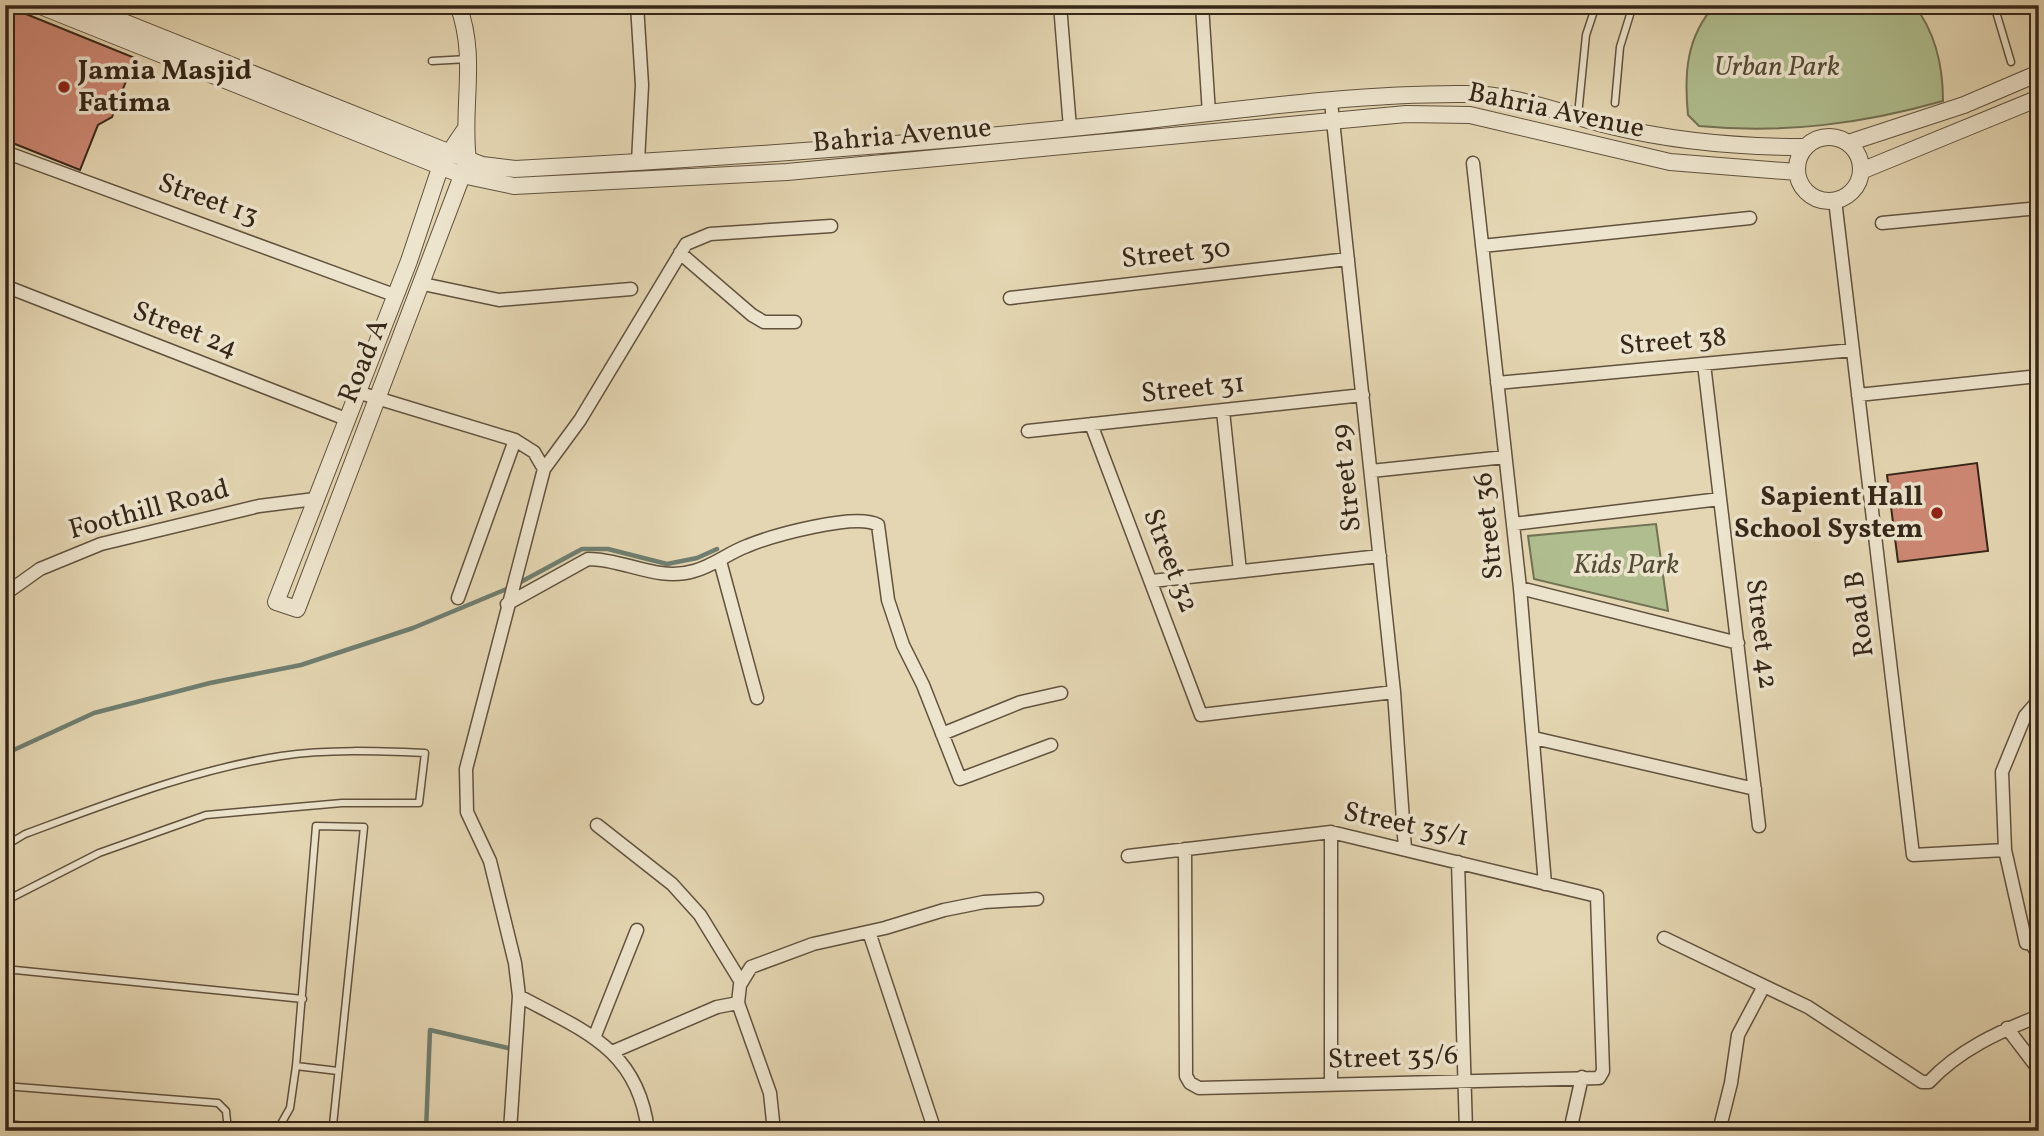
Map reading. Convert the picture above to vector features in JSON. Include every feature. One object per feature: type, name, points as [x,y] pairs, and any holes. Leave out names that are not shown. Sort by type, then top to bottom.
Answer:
[{"type":"street","name":"Bahria Avenue","points":[[38,5],[445,159],[468,160],[515,169],[1070,128],[1406,94],[1471,94],[1528,100],[1609,125],[1674,139],[1741,147],[1805,147]]},
{"type":"street","name":"Bahria Avenue","points":[[81,5],[445,159],[462,176],[514,186],[787,172],[1333,123],[1406,114],[1470,115],[1670,162],[1797,172]]},
{"type":"street","name":"Road A","points":[[458,5],[470,59],[470,95],[464,131],[468,160],[297,609],[276,602],[445,159],[464,131]]},
{"type":"street","points":[[638,5],[642,85],[638,162]]},
{"type":"street","points":[[1060,5],[1070,128]]},
{"type":"street","points":[[1202,5],[1209,114]]},
{"type":"street","points":[[1848,143],[1964,105],[2039,73]]},
{"type":"street","points":[[1861,171],[2039,98]]},
{"type":"street","name":"Street 29","points":[[1331,102],[1394,692],[1405,849]]},
{"type":"street","points":[[1831,137],[1848,143],[1855,151],[1861,171],[1853,190],[1835,200],[1814,198],[1800,182],[1797,172],[1797,163],[1805,147],[1813,141],[1831,137]]},
{"type":"street","name":"Street 13","points":[[5,152],[394,295]]},
{"type":"street","name":"Street 36","points":[[1473,163],[1520,588],[1545,884]]},
{"type":"street","name":"Road B","points":[[1835,200],[1913,855],[2005,850]]},
{"type":"street","points":[[1882,223],[2039,208]]},
{"type":"street","points":[[1482,246],[1750,218]]},
{"type":"street","points":[[510,1131],[519,996],[515,963],[490,861],[467,812],[466,769],[544,469],[580,420],[686,244],[709,234],[831,226]]},
{"type":"street","points":[[680,253],[752,315],[764,322],[795,322]]},
{"type":"street","name":"Street 30","points":[[1010,298],[1348,259]]},
{"type":"street","points":[[423,284],[499,300],[631,289]]},
{"type":"street","name":"Street 24","points":[[5,286],[346,419]]},
{"type":"street","name":"Street 38","points":[[1497,383],[1853,350]]},
{"type":"street","name":"Street 42","points":[[1704,364],[1759,827]]},
{"type":"street","points":[[1858,395],[2039,376]]},
{"type":"street","points":[[357,392],[514,440],[534,452],[544,469]]},
{"type":"street","name":"Street 31","points":[[1028,431],[1363,396]]},
{"type":"street","points":[[1223,411],[1240,571]]},
{"type":"street","name":"Street 32","points":[[1091,424],[1201,715],[1394,692]]},
{"type":"street","points":[[458,598],[514,440]]},
{"type":"street","points":[[1371,471],[1506,457]]},
{"type":"street","name":"Foothill Road","points":[[5,594],[40,569],[101,544],[259,506],[315,499]]},
{"type":"street","points":[[1513,524],[1720,499]]},
{"type":"street","points":[[509,600],[589,559],[604,559],[663,576],[692,572],[747,546],[794,532],[856,522],[874,523],[878,525],[888,600],[903,645],[960,779],[1051,745]]},
{"type":"street","points":[[1152,581],[1380,556]]},
{"type":"street","points":[[720,561],[757,698]]},
{"type":"street","points":[[1520,588],[1738,643]]},
{"type":"street","points":[[942,734],[1021,702],[1061,693]]},
{"type":"street","points":[[2039,700],[2025,716],[2002,772],[2005,850],[2032,942],[2039,955]]},
{"type":"street","points":[[1534,738],[1755,789]]},
{"type":"street","points":[[597,825],[672,884],[700,915],[741,982]]},
{"type":"street","points":[[1331,832],[1331,1084]]},
{"type":"street","name":"Street 35/1","points":[[1128,856],[1331,832],[1597,896],[1604,1062],[1599,1078]]},
{"type":"street","name":"Street 35/6","points":[[1185,849],[1186,1076],[1190,1083],[1199,1088],[1599,1078]]},
{"type":"street","points":[[1458,862],[1466,1131]]},
{"type":"street","points":[[774,1131],[770,1093],[738,1003],[741,982],[751,967],[813,944],[869,932],[944,910],[984,902],[1037,899]]},
{"type":"street","points":[[594,1038],[637,930]]},
{"type":"street","points":[[869,932],[935,1131]]},
{"type":"street","points":[[1664,938],[1808,1007],[1922,1082],[1929,1082],[1948,1061],[2007,1028],[2039,1016]]},
{"type":"street","points":[[1718,1131],[1731,1083],[1738,1035],[1764,986]]},
{"type":"street","points":[[519,996],[594,1038],[612,1052],[633,1077],[646,1113],[648,1131]]},
{"type":"street","points":[[612,1052],[717,1007],[738,1003]]},
{"type":"street","points":[[2007,1028],[2039,1070]]},
{"type":"street","points":[[1570,1131],[1582,1077]]},
{"type":"lane","points":[[1578,115],[1586,35],[1596,5]]},
{"type":"lane","points":[[1615,103],[1620,47],[1633,5]]},
{"type":"lane","points":[[1994,5],[2011,62]]},
{"type":"lane","points":[[432,61],[470,59]]},
{"type":"lane","points":[[5,846],[25,834],[170,780],[282,756],[318,753],[425,753],[419,803],[342,803],[206,815],[99,853],[5,900]]},
{"type":"lane","points":[[277,1131],[290,1108],[296,1066],[316,826],[364,827],[333,1125]]},
{"type":"lane","points":[[5,969],[303,999]]},
{"type":"lane","points":[[296,1066],[338,1071]]},
{"type":"lane","points":[[5,1086],[218,1103],[226,1111],[228,1131]]},
{"type":"lane","points":[[5,1124],[81,1131]]},
{"type":"green space","name":"Urban Park","points":[[1715,5],[1914,5],[1928,27],[1937,50],[1943,101],[1883,116],[1822,125],[1762,129],[1699,126],[1688,115],[1687,71],[1698,30]]},
{"type":"green space","name":"Kids Park","points":[[1656,524],[1668,611],[1534,579],[1528,536]]},
{"type":"building","name":"Jamia Masjid Fatima","points":[[16,10],[135,58],[112,117],[98,125],[80,170],[5,140],[5,36]]},
{"type":"building","name":"Sapient Hall School System","points":[[1977,463],[1988,551],[1898,562],[1887,475]]},
{"type":"waterway","points":[[517,584],[582,549],[608,549],[667,564],[697,558],[717,549]]},
{"type":"waterway","points":[[5,754],[94,713],[210,683],[301,665],[413,628],[509,588]]},
{"type":"waterway","points":[[426,1131],[430,1030],[508,1048]]},
{"type":"place","name":"Jamia Masjid Fatima","points":[[64,87]]},
{"type":"place","name":"Sapient Hall School System","points":[[1937,513]]}]
